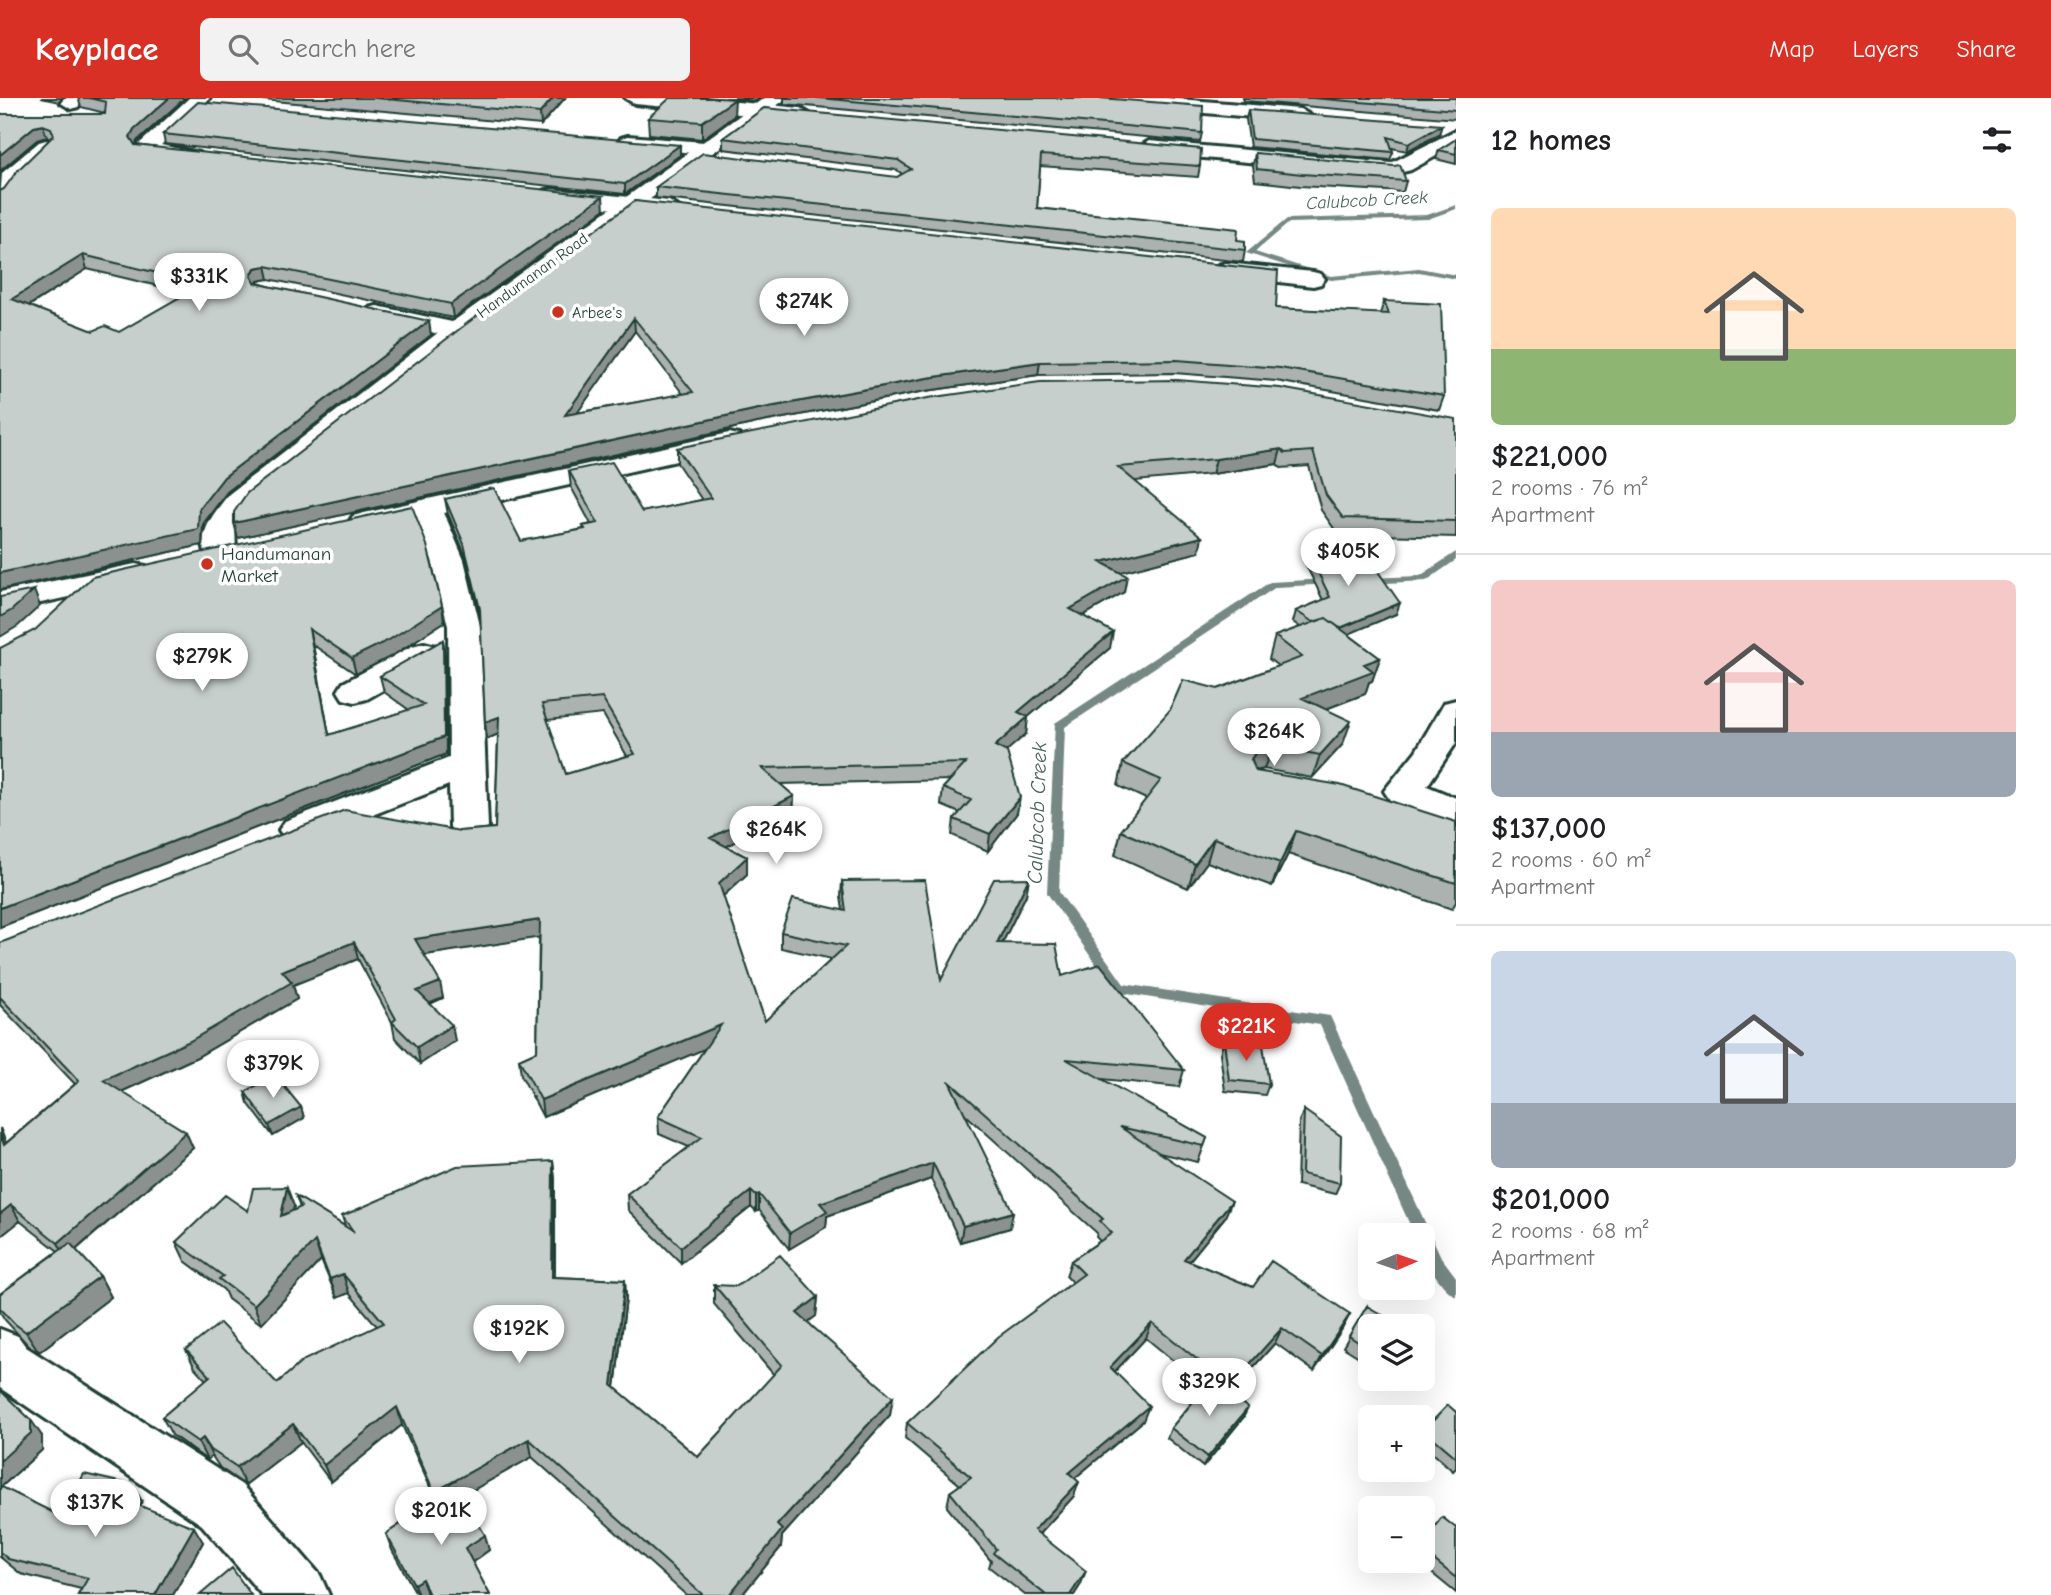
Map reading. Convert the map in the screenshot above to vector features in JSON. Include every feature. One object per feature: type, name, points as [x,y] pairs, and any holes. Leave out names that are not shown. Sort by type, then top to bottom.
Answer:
[{"type":"street","points":[[635,98],[768,104],[814,115]]},
{"type":"street","points":[[1096,98],[1177,101],[1322,116]]},
{"type":"street","points":[[219,160],[150,153],[145,149],[197,100],[222,105]]},
{"type":"street","points":[[1168,149],[1177,101]]},
{"type":"street","name":"Handumanan Road","points":[[220,553],[220,526],[239,500],[457,330],[768,104]]},
{"type":"street","points":[[1429,125],[1456,127]]},
{"type":"street","points":[[1128,145],[1391,169],[1404,166],[1456,136]]},
{"type":"street","points":[[608,140],[700,151],[734,159]]},
{"type":"street","points":[[0,195],[10,178],[46,146]]},
{"type":"street","points":[[533,194],[697,211]]},
{"type":"street","points":[[1203,267],[1313,279]]},
{"type":"street","points":[[349,306],[457,330]]},
{"type":"street","points":[[337,527],[758,434]]},
{"type":"street","points":[[427,508],[448,561],[464,626],[469,827]]},
{"type":"street","points":[[0,602],[158,568]]},
{"type":"street","points":[[40,627],[83,586]]},
{"type":"street","points":[[355,691],[405,665],[464,626]]},
{"type":"street","points":[[1456,711],[1436,748],[1385,792],[1456,812]]},
{"type":"street","points":[[260,844],[469,764]]},
{"type":"street","points":[[0,1353],[8,1364],[222,1505],[300,1595]]},
{"type":"building","points":[[89,98],[169,98],[134,129],[130,137],[135,145],[603,196],[451,304],[266,266],[255,268],[251,276],[255,283],[429,321],[224,477],[199,509],[198,529],[0,573],[0,191],[54,135],[51,128],[43,125],[34,127],[0,155],[0,114],[105,114],[106,102]],"holes":[[[83,255],[203,284],[119,332],[105,326],[93,331],[12,299]]]},
{"type":"building","points":[[375,98],[553,98],[540,113]]},
{"type":"building","points":[[670,98],[735,99],[702,122],[648,118]]},
{"type":"building","points":[[819,98],[1099,98],[1203,106],[1202,133]]},
{"type":"building","points":[[1312,98],[1456,98],[1456,110]]},
{"type":"building","points":[[198,102],[680,145],[625,184],[163,134]]},
{"type":"building","points":[[764,108],[1201,149],[1200,166],[1041,155],[1037,208],[1238,229],[1237,240],[1245,241],[1245,250],[656,187],[703,153],[897,177],[911,169],[898,160],[723,138]]},
{"type":"building","points":[[1248,110],[1442,125],[1409,143],[1388,137],[1393,152],[1252,139]]},
{"type":"building","points":[[1456,139],[1456,154],[1439,150]]},
{"type":"building","points":[[1255,153],[1400,165],[1406,181],[1257,169]]},
{"type":"building","points":[[635,201],[1278,271],[1276,308],[1389,314],[1384,301],[1441,304],[1444,396],[1280,368],[1177,360],[1040,362],[927,378],[758,409],[234,523],[234,512],[247,493],[466,324]],"holes":[[[634,318],[693,392],[565,415]]]},
{"type":"building","points":[[1177,380],[1280,388],[1456,419],[1456,521],[1343,518],[1326,495],[1313,451],[1285,453],[1281,449],[1216,459],[1118,467],[1202,537],[1101,562],[1127,576],[1070,609],[1113,632],[1018,712],[1028,717],[995,746],[1007,752],[1020,797],[990,834],[954,819],[971,800],[943,788],[966,763],[762,768],[794,796],[710,838],[747,857],[719,883],[765,1021],[846,946],[781,932],[793,899],[846,911],[842,881],[925,880],[941,980],[994,879],[1029,878],[997,943],[1056,944],[1062,976],[1100,964],[1184,1070],[1066,1059],[1207,1138],[1204,1146],[1120,1127],[1232,1201],[1184,1259],[1253,1287],[1271,1261],[1350,1314],[1322,1356],[1282,1328],[1230,1386],[1152,1323],[1110,1367],[1149,1406],[1069,1473],[1079,1482],[1034,1530],[1086,1571],[1070,1595],[1046,1595],[993,1553],[996,1549],[950,1492],[971,1477],[907,1423],[998,1337],[1084,1274],[1071,1261],[1112,1233],[1100,1221],[1103,1219],[949,1081],[1013,1212],[963,1226],[933,1163],[820,1203],[827,1211],[790,1233],[759,1194],[756,1196],[751,1191],[681,1247],[627,1194],[702,1137],[658,1117],[721,1025],[541,1100],[519,1059],[537,1051],[540,920],[415,939],[440,982],[417,991],[452,1025],[417,1047],[392,1022],[396,1019],[354,942],[282,971],[292,982],[190,1041],[103,1080],[186,1132],[58,1243],[11,1205],[0,1214],[0,1134],[4,1145],[79,1081],[0,997],[0,943],[345,810],[460,831],[495,828],[499,717],[485,722],[480,609],[464,544],[445,499],[494,488],[521,541],[585,529],[583,526],[598,523],[569,471],[612,462],[642,512],[711,498],[677,448],[928,398],[1040,382]],"holes":[[[602,698],[635,754],[566,774],[542,704]]]},
{"type":"building","points":[[412,506],[427,545],[442,606],[389,640],[352,658],[309,629],[329,735],[424,705],[380,676],[443,640],[444,737],[0,908],[0,648],[35,630],[92,577]]},
{"type":"building","points":[[1307,550],[1363,550],[1400,603],[1340,628],[1326,618],[1313,622],[1296,611],[1330,597]]},
{"type":"building","points":[[34,590],[12,610],[0,617],[0,597]]},
{"type":"building","points":[[1326,618],[1380,658],[1364,664],[1373,671],[1302,698],[1351,721],[1320,755],[1272,746],[1258,749],[1251,759],[1256,771],[1340,785],[1456,822],[1456,883],[1296,831],[1280,863],[1214,838],[1195,864],[1121,831],[1161,780],[1123,763],[1170,710],[1183,680],[1218,689],[1302,657],[1275,636]]},
{"type":"building","points":[[1224,1041],[1263,1045],[1269,1084],[1229,1080]]},
{"type":"building","points":[[275,1075],[301,1107],[269,1125],[245,1092]]},
{"type":"building","points":[[1304,1110],[1341,1136],[1340,1183],[1302,1174]]},
{"type":"building","points":[[553,1161],[552,1277],[625,1280],[612,1385],[698,1457],[782,1365],[714,1285],[737,1286],[780,1255],[818,1297],[797,1313],[893,1397],[777,1525],[782,1530],[729,1595],[703,1595],[529,1439],[434,1492],[397,1407],[324,1465],[293,1424],[237,1467],[211,1450],[203,1438],[198,1442],[162,1417],[210,1376],[186,1350],[220,1323],[277,1383],[304,1360],[384,1323],[343,1274],[330,1279],[315,1241],[254,1305],[219,1279],[223,1276],[176,1242],[225,1195],[248,1211],[253,1188],[287,1187],[281,1216],[301,1207],[296,1196],[354,1232],[342,1216],[457,1166]]},
{"type":"building","points":[[70,1243],[100,1276],[26,1332],[0,1308],[0,1294]]},
{"type":"building","points":[[1367,1306],[1381,1314],[1362,1314]]},
{"type":"building","points":[[1358,1321],[1358,1342],[1349,1336]]},
{"type":"building","points":[[1211,1380],[1248,1408],[1208,1457],[1171,1428]]},
{"type":"building","points":[[0,1390],[31,1420],[31,1433],[0,1461]]},
{"type":"building","points":[[1448,1405],[1456,1412],[1456,1457],[1435,1439],[1435,1419]]},
{"type":"building","points":[[84,1474],[132,1485],[125,1500],[194,1527],[155,1595],[78,1595],[88,1578],[8,1559],[0,1552],[0,1486],[62,1517]]},
{"type":"building","points":[[456,1486],[485,1535],[465,1548],[490,1595],[429,1595],[422,1579],[414,1584],[386,1534]]},
{"type":"building","points":[[1442,1517],[1456,1528],[1456,1578],[1435,1561],[1435,1526]]},
{"type":"building","points":[[232,1568],[251,1595],[200,1595]]},
{"type":"waterway","name":"Calubcob Creek","points":[[1456,207],[1428,217],[1287,221],[1250,253],[1331,278],[1419,270],[1456,277]]},
{"type":"waterway","name":"Calubcob Creek","points":[[1367,581],[1422,579],[1456,555]]},
{"type":"waterway","name":"Calubcob Creek","points":[[1328,582],[1274,584],[1059,726],[1053,893],[1120,988],[1325,1020],[1435,1262],[1456,1289]]},
{"type":"place","name":"Arbee's","points":[[558,312]]},
{"type":"place","name":"Handumanan Market","points":[[207,564]]}]
